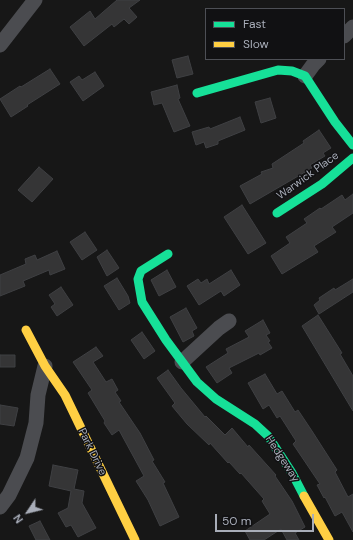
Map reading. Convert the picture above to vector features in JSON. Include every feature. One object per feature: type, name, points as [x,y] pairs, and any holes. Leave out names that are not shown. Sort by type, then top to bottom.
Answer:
[{"type":"street","points":[[0,45],[35,0]]},
{"type":"street","points":[[345,35],[353,27]]},
{"type":"street","points":[[305,76],[318,60]]},
{"type":"street","points":[[197,93],[278,70],[292,71],[305,76],[335,122],[353,145]]},
{"type":"street","name":"Warwick Place","points":[[277,213],[322,184],[353,158]]},
{"type":"street","name":"Hedgeway","points":[[168,254],[141,271],[138,279],[142,302],[154,322],[197,382],[216,399],[255,424],[268,436],[296,479],[329,540]]},
{"type":"street","points":[[182,362],[218,328],[230,321]]},
{"type":"street","name":"Park Drive","points":[[26,330],[45,366],[65,394],[135,540]]},
{"type":"street","points":[[0,506],[9,495],[27,458],[36,423],[38,395],[45,366]]},
{"type":"building","points":[[117,0],[140,0],[129,8],[137,17],[129,24],[124,19],[114,27],[112,24],[84,46],[70,27],[90,11],[95,19]]},
{"type":"building","points":[[188,56],[193,74],[177,78],[172,60]]},
{"type":"building","points":[[50,69],[60,84],[11,117],[0,99]]},
{"type":"building","points":[[95,72],[104,86],[83,101],[70,82],[79,76],[82,80]]},
{"type":"building","points":[[177,85],[180,98],[178,99],[190,126],[174,132],[162,103],[154,105],[151,92]]},
{"type":"building","points":[[270,98],[276,118],[261,123],[255,102]]},
{"type":"building","points":[[240,117],[245,130],[218,141],[218,144],[206,148],[204,142],[196,145],[192,132],[209,127],[210,129]]},
{"type":"building","points":[[319,130],[331,148],[323,153],[325,156],[310,165],[312,168],[250,204],[240,186],[262,174],[261,172],[273,168],[272,164],[304,143],[303,141]]},
{"type":"building","points":[[39,167],[53,179],[32,202],[18,190]]},
{"type":"building","points":[[353,194],[353,213],[332,227],[336,232],[314,246],[318,252],[282,274],[271,256],[290,243],[286,237],[307,223],[304,219],[320,208],[321,209],[342,195],[345,200]]},
{"type":"building","points":[[242,205],[266,243],[248,254],[224,217]]},
{"type":"building","points":[[85,232],[97,250],[82,260],[70,242]]},
{"type":"building","points":[[107,250],[119,268],[107,276],[97,257]]},
{"type":"building","points":[[57,251],[65,269],[50,275],[49,270],[23,281],[25,286],[0,296],[0,275],[26,264],[25,259],[35,255],[37,260]]},
{"type":"building","points":[[167,270],[176,287],[159,296],[151,280]]},
{"type":"building","points":[[231,270],[240,285],[224,296],[221,291],[199,305],[187,286],[198,279],[201,283],[207,279],[209,284]]},
{"type":"building","points":[[117,278],[128,296],[130,303],[119,310],[104,286]]},
{"type":"building","points":[[353,279],[353,292],[319,314],[314,305],[320,300],[319,298],[334,288],[335,290]]},
{"type":"building","points":[[61,287],[73,305],[57,316],[51,307],[55,304],[49,295]]},
{"type":"building","points":[[186,308],[197,328],[192,331],[194,336],[183,342],[170,317]]},
{"type":"building","points":[[318,315],[342,353],[340,354],[353,376],[353,411],[302,326]]},
{"type":"building","points":[[263,320],[270,333],[266,335],[272,348],[260,355],[259,353],[229,368],[232,373],[217,383],[206,367],[228,353],[226,349],[249,337],[245,331]]},
{"type":"building","points":[[142,332],[155,351],[144,359],[131,340]]},
{"type":"building","points":[[96,347],[103,356],[93,362],[106,382],[112,379],[118,390],[115,392],[121,401],[119,402],[140,433],[154,460],[152,461],[165,482],[163,483],[179,517],[160,526],[148,500],[136,481],[144,476],[119,430],[112,435],[104,423],[105,421],[88,393],[92,390],[73,362]]},
{"type":"building","points":[[0,355],[15,355],[15,367],[0,367]]},
{"type":"building","points":[[168,370],[205,417],[206,416],[225,435],[232,428],[248,447],[249,445],[276,475],[275,476],[292,501],[305,527],[295,533],[299,540],[287,540],[281,529],[264,540],[250,540],[245,531],[270,514],[262,501],[264,499],[241,473],[240,474],[210,443],[209,445],[187,424],[172,406],[175,403],[157,378]]},
{"type":"building","points":[[265,374],[277,394],[282,391],[295,412],[298,410],[337,470],[335,472],[348,497],[353,494],[353,532],[342,512],[335,516],[317,485],[320,484],[293,444],[296,441],[280,416],[277,418],[269,405],[263,409],[248,383]]},
{"type":"building","points":[[0,405],[18,408],[14,426],[0,424]]},
{"type":"building","points":[[53,465],[78,470],[74,489],[84,491],[82,503],[96,528],[78,537],[71,525],[66,527],[58,513],[68,508],[71,491],[49,486]]},
{"type":"building","points":[[40,521],[50,540],[36,540],[29,526]]},
{"type":"traffic: fast","points":[[197,93],[278,70],[292,71],[305,76],[335,122],[353,145]]},
{"type":"traffic: fast","points":[[277,213],[322,184],[353,158]]},
{"type":"traffic: fast","points":[[168,254],[141,271],[138,279],[142,302],[166,340],[197,382],[216,399],[255,424],[268,436],[292,473],[304,496]]},
{"type":"traffic: slow","points":[[26,330],[45,366],[65,395],[135,540]]},
{"type":"traffic: slow","points":[[304,496],[329,540]]}]
